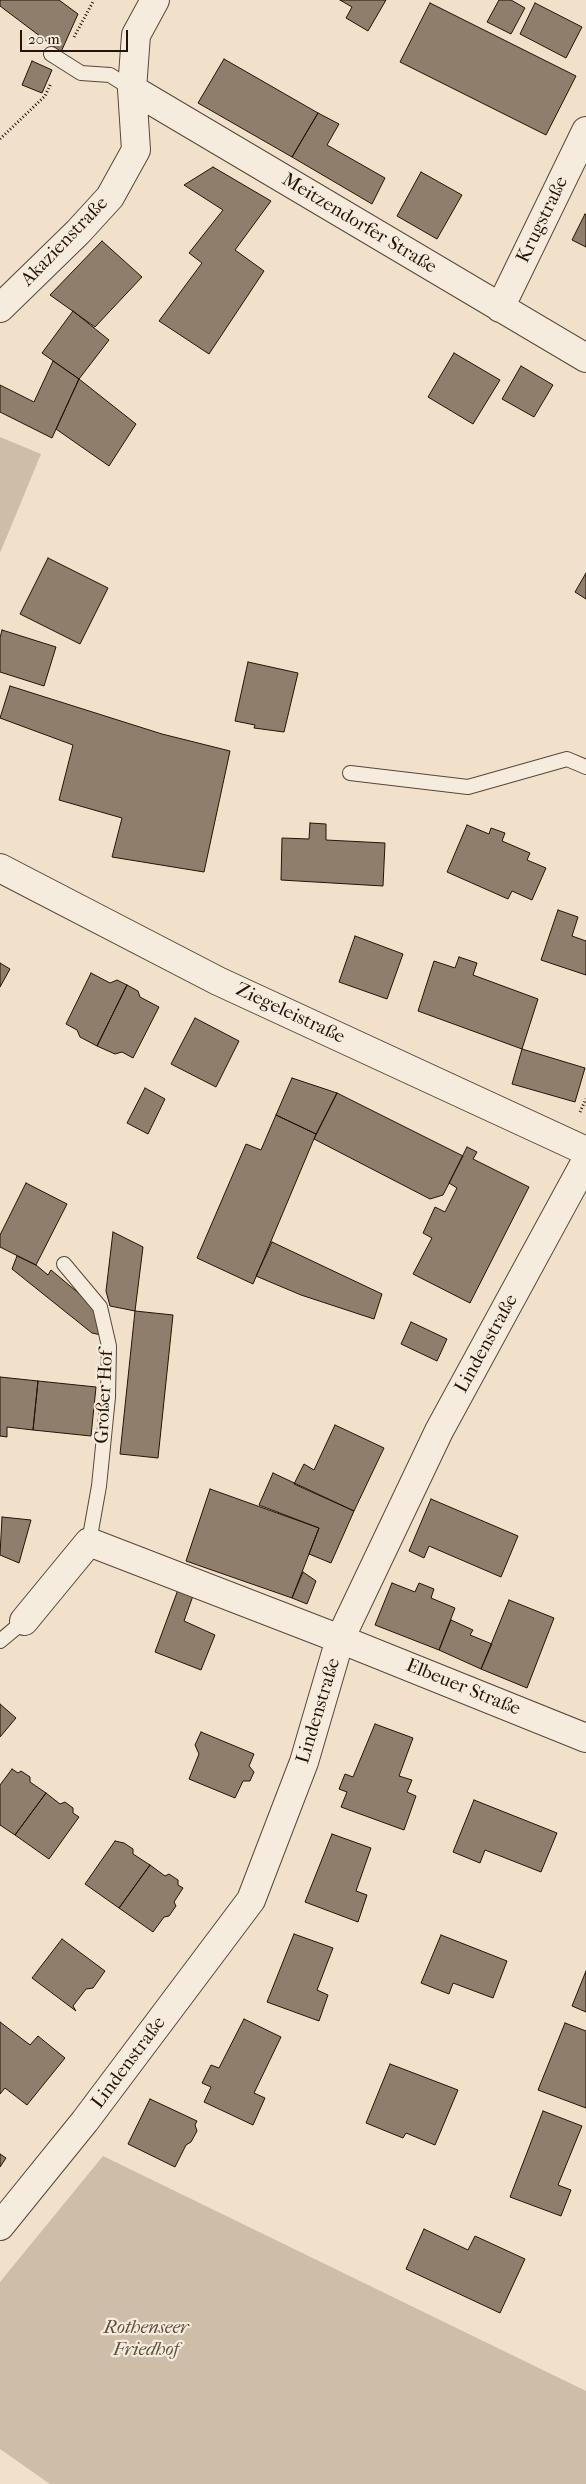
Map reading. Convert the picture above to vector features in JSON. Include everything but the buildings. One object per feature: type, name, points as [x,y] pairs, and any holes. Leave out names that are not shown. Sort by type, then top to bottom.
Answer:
[{"type":"street","name":"Akazienstraße","points":[[0,308],[78,232],[110,197],[136,150],[132,89],[136,34],[155,0]]},
{"type":"street","name":"Meitzendorfer Straße","points":[[132,89],[586,358]]},
{"type":"street","name":"Krugstraße","points":[[500,308],[586,131]]},
{"type":"street","name":"Ziegeleistraße","points":[[0,868],[218,981],[586,1150]]},
{"type":"street","name":"Lindenstraße","points":[[0,2226],[85,2121],[251,1900],[304,1762],[340,1639],[439,1431],[586,1161]]},
{"type":"street","points":[[89,1542],[340,1639]]},
{"type":"street","name":"Großer Hof","points":[[24,1621],[89,1542]]},
{"type":"street","name":"Elbeuer Straße","points":[[340,1639],[586,1738]]},
{"type":"lane","points":[[51,54],[81,73],[110,75],[132,89]]},
{"type":"lane","points":[[350,772],[468,787],[567,759],[586,767]]},
{"type":"lane","name":"Großer Hof","points":[[64,1264],[100,1306],[109,1346],[108,1397],[99,1486],[89,1542]]},
{"type":"lane","name":"Großer Hof","points":[[0,1641],[24,1621]]},
{"type":"green space","points":[[0,437],[41,454],[0,553]]},
{"type":"green space","name":"Rothenseer Friedhof","points":[[103,2156],[586,2391],[586,2484],[50,2484],[0,2449],[0,2282]]}]
